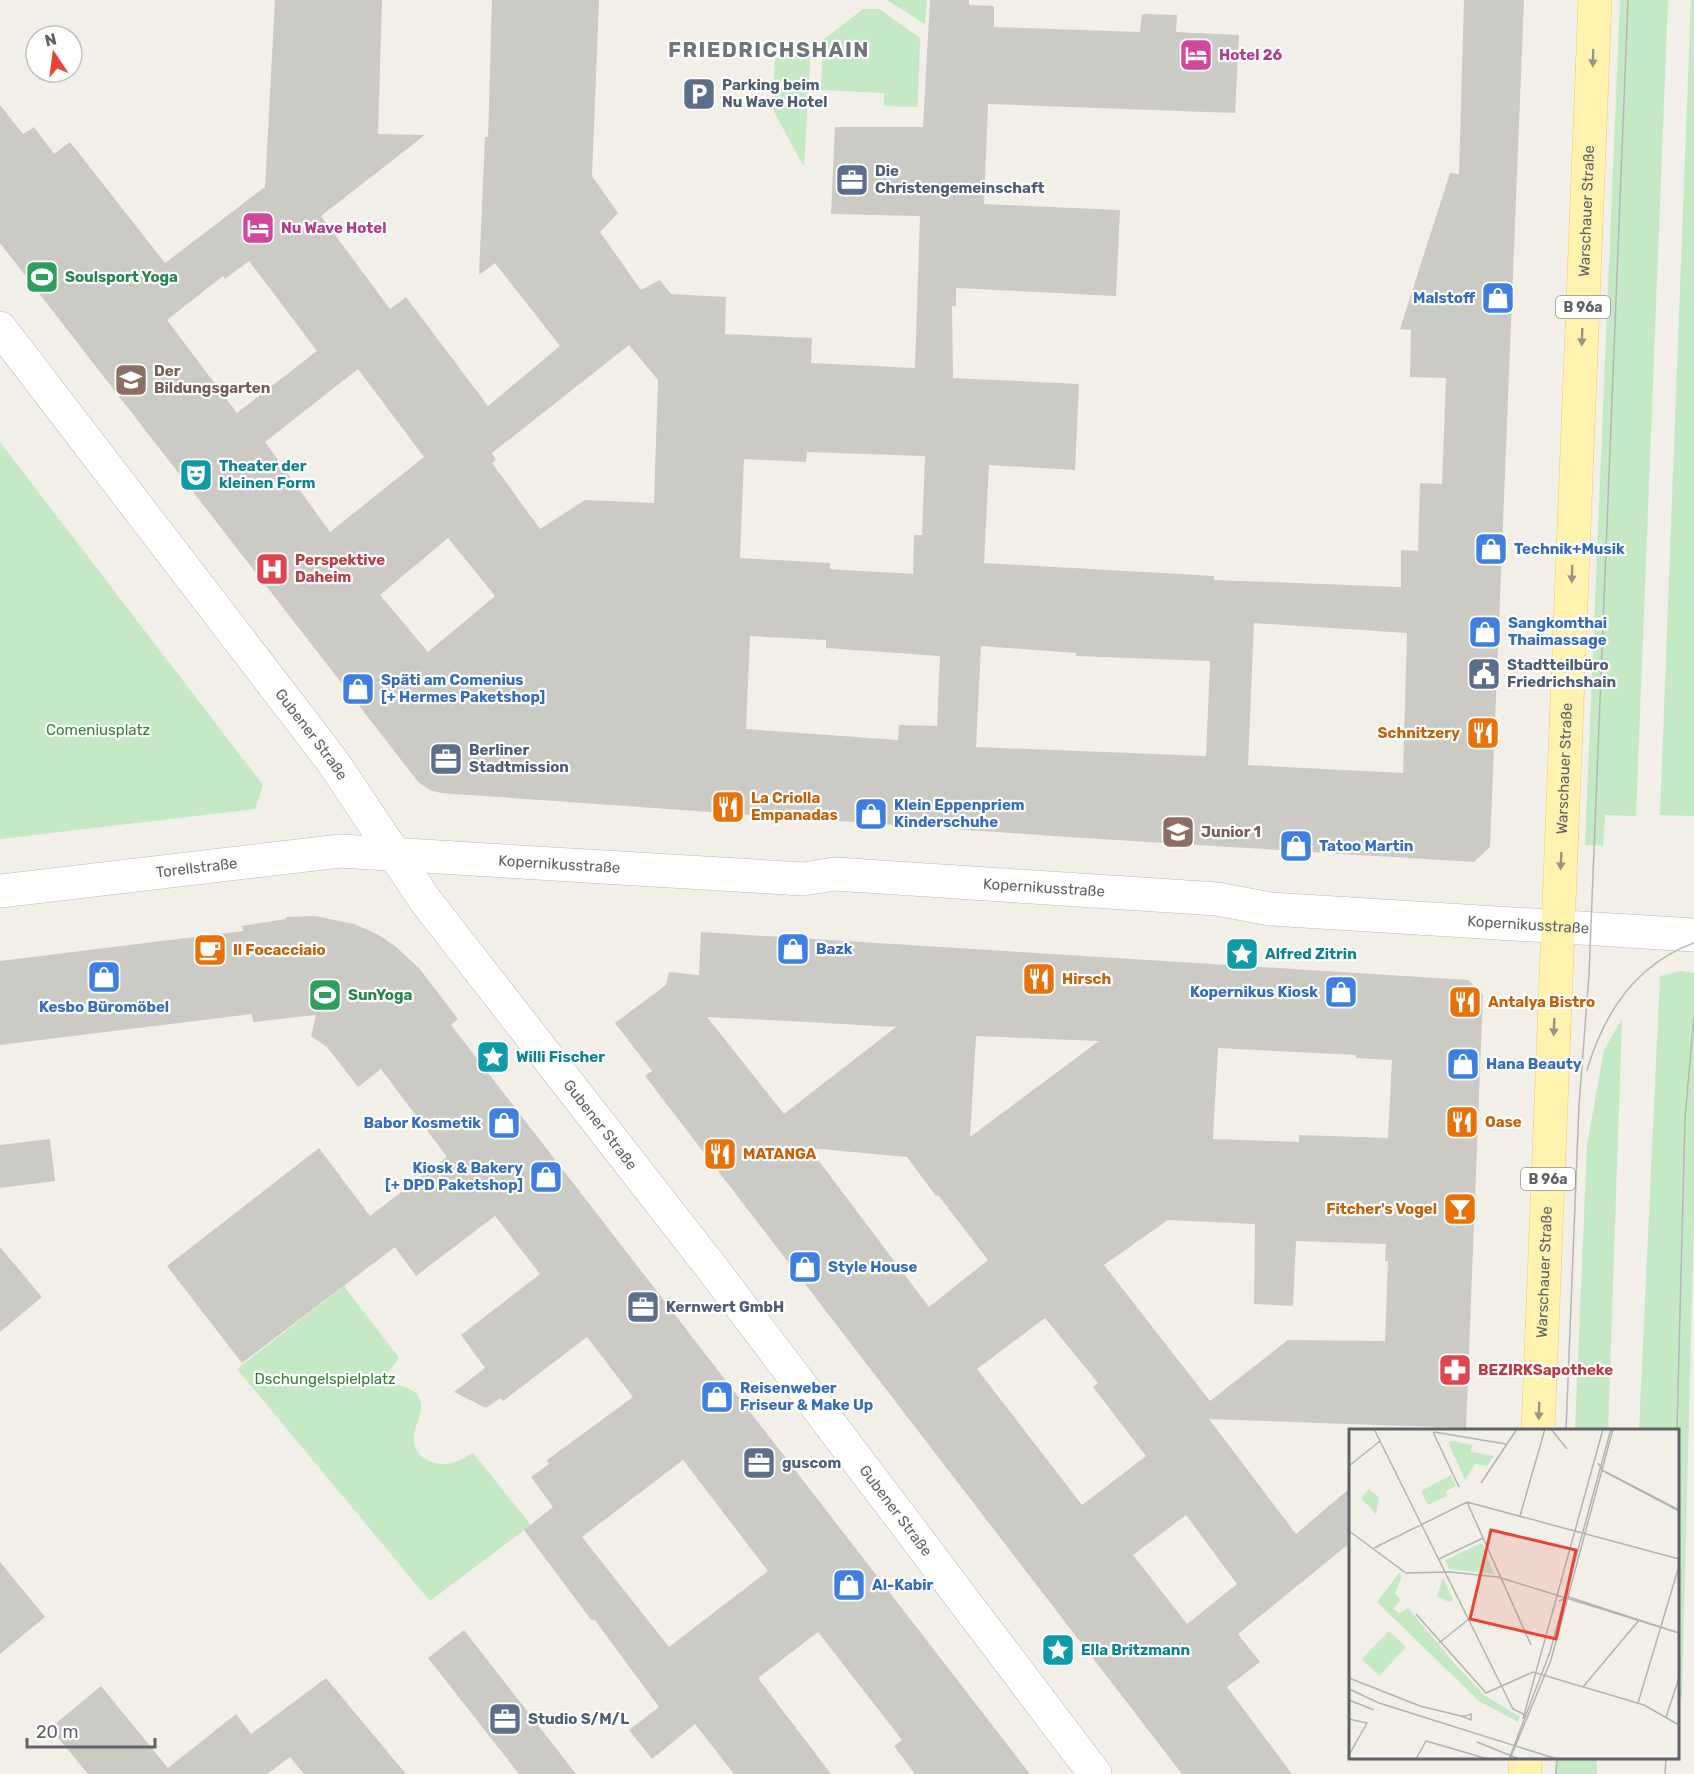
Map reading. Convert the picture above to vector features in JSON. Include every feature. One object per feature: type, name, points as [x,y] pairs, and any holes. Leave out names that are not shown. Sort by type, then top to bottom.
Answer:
[{"type":"main road","name":"Warschauer Straße","points":[[1538,1429],[1595,0]]},
{"type":"main road","points":[[1524,1774],[1525,1759]]},
{"type":"street","name":"Gubener Straße","points":[[0,328],[333,762],[446,928],[718,1276],[1095,1774]]},
{"type":"street","name":"Torellstraße","points":[[0,891],[340,851],[393,853]]},
{"type":"street","name":"Kopernikusstraße","points":[[393,853],[803,879],[835,874],[1217,899],[1270,909],[1694,935]]},
{"type":"green space","points":[[887,0],[927,0],[925,24]]},
{"type":"green space","points":[[1620,0],[1668,0],[1636,816],[1605,815],[1603,846],[1585,845]]},
{"type":"green space","points":[[1691,0],[1694,0],[1694,816],[1660,815]]},
{"type":"green space","points":[[863,9],[879,9],[920,38],[918,107],[884,106],[884,93],[821,90],[823,40]]},
{"type":"green space","points":[[776,45],[811,46],[804,167],[772,108]]},
{"type":"green space","name":"Comeniusplatz","points":[[0,442],[263,785],[255,809],[0,839]]},
{"type":"green space","points":[[1681,971],[1694,973],[1694,1216],[1682,1697],[1679,1697],[1679,1429],[1639,1429],[1660,976]]},
{"type":"green space","points":[[1622,1019],[1608,1429],[1575,1429],[1587,1145],[1604,1050]]},
{"type":"green space","name":"Dschungelspielplatz","points":[[344,1286],[399,1358],[387,1374],[389,1383],[411,1390],[420,1400],[421,1409],[414,1444],[420,1455],[432,1462],[445,1464],[473,1453],[531,1525],[430,1601],[237,1369]]},
{"type":"green space","points":[[1556,1759],[1597,1759],[1597,1774],[1555,1774]]},
{"type":"building","points":[[275,0],[382,0],[378,134],[425,135],[321,216],[390,309],[406,297],[488,406],[560,346],[495,263],[479,275],[485,137],[488,137],[492,0],[599,0],[592,176],[618,213],[600,232],[641,290],[660,280],[671,294],[726,297],[725,334],[812,338],[811,363],[915,368],[920,216],[831,214],[835,127],[923,127],[930,0],[969,0],[969,5],[994,6],[994,27],[1140,32],[1142,14],[1177,15],[1176,32],[1239,35],[1235,113],[988,104],[984,204],[1120,210],[1116,296],[956,288],[956,306],[952,306],[953,378],[1079,384],[1075,470],[989,465],[984,563],[1214,576],[1214,580],[1401,587],[1401,550],[1418,551],[1420,483],[1442,484],[1446,378],[1410,377],[1411,330],[1400,329],[1450,173],[1459,174],[1464,0],[1524,0],[1490,847],[1474,862],[1068,837],[441,793],[430,790],[419,783],[0,243],[0,105],[23,134],[34,127],[54,154],[70,142],[165,263],[265,187]],"holes":[[[249,261],[317,351],[237,413],[167,320],[223,276],[225,279]],[[629,345],[658,380],[654,503],[585,500],[540,529],[492,463],[496,460],[492,453]],[[358,369],[424,457],[330,532],[265,442]],[[807,452],[925,456],[922,535],[914,535],[913,574],[830,569],[830,563],[740,558],[744,459],[806,462]],[[448,538],[495,596],[428,652],[380,595]],[[1254,623],[1407,633],[1403,773],[1248,765]],[[750,636],[826,640],[826,648],[940,656],[937,726],[899,725],[898,740],[746,729]],[[981,646],[1076,653],[1076,656],[1210,661],[1206,756],[976,747]]]},
{"type":"building","points":[[315,916],[354,924],[377,934],[395,946],[419,968],[458,1019],[451,1025],[1030,1774],[915,1774],[894,1746],[902,1740],[818,1632],[758,1678],[831,1774],[734,1774],[695,1724],[652,1759],[629,1730],[659,1707],[524,1530],[553,1507],[531,1477],[549,1464],[547,1460],[633,1397],[587,1337],[503,1401],[500,1398],[486,1408],[454,1392],[485,1368],[461,1335],[540,1274],[495,1216],[416,1276],[395,1247],[242,1363],[167,1266],[319,1148],[370,1216],[447,1157],[381,1069],[358,1087],[327,1047],[311,1036],[316,1015],[253,1022],[252,1014],[0,1045],[0,961],[243,931],[242,926],[286,919],[286,917]],"holes":[[[683,1460],[768,1571],[669,1647],[582,1537]]]},
{"type":"building","points":[[701,932],[1468,980],[1483,994],[1466,1428],[1209,1419],[1296,1534],[1349,1489],[1349,1544],[1238,1634],[1260,1662],[1227,1687],[1292,1774],[1182,1774],[645,1076],[652,1071],[615,1023],[666,985],[669,972],[699,975]],"holes":[[[707,1017],[896,1027],[784,1114]],[[976,1036],[1099,1041],[970,1137]],[[1218,1048],[1356,1055],[1356,1058],[1392,1060],[1388,1138],[1299,1135],[1299,1142],[1213,1139]],[[809,1148],[907,1157],[988,1260],[929,1307]],[[1168,1220],[1255,1224],[1254,1304],[1293,1306],[1296,1241],[1386,1244],[1385,1261],[1388,1261],[1385,1341],[1288,1340],[1210,1401],[1104,1265]],[[1045,1318],[1098,1383],[1093,1387],[1146,1456],[1082,1505],[977,1369]],[[1186,1515],[1237,1584],[1187,1624],[1133,1555]]]},
{"type":"building","points":[[50,1139],[55,1181],[0,1188],[0,1145]]},
{"type":"building","points":[[0,1247],[42,1297],[0,1332]]},
{"type":"building","points":[[0,1562],[45,1617],[0,1654]]},
{"type":"building","points":[[464,1630],[576,1774],[519,1774],[428,1658]]},
{"type":"building","points":[[326,1678],[406,1774],[304,1774],[290,1757],[267,1774],[88,1774],[50,1728],[101,1686],[168,1768],[236,1714],[251,1734]]},
{"type":"tram line","points":[[1566,1429],[1579,1105],[1589,975],[1628,0]]},
{"type":"tram line","points":[[1587,1070],[1603,1029],[1625,993],[1655,964],[1673,952],[1694,943]]},
{"type":"tram line","points":[[1677,1429],[1685,1118],[1694,1017]]},
{"type":"tram line","points":[[1556,1774],[1557,1759]]},
{"type":"tram line","points":[[1665,1774],[1666,1759]]},
{"type":"place","name":"Hotel 26","points":[[1196,55]]},
{"type":"place","name":"Parking beim Nu Wave Hotel","points":[[699,94]]},
{"type":"place","name":"Die Christengemeinschaft","points":[[852,180]]},
{"type":"place","name":"Nu Wave Hotel","points":[[258,228]]},
{"type":"place","name":"Soulsport Yoga","points":[[42,277]]},
{"type":"place","name":"Malstoff","points":[[1498,298]]},
{"type":"place","name":"Der Bildungsgarten","points":[[131,380]]},
{"type":"place","name":"Theater der kleinen Form","points":[[196,475]]},
{"type":"place","name":"Technik+Musik","points":[[1491,549]]},
{"type":"place","name":"Perspektive Daheim","points":[[272,569]]},
{"type":"place","name":"Sangkomthai Thaimassage","points":[[1485,632]]},
{"type":"place","name":"Stadtteilbüro Friedrichshain","points":[[1484,674]]},
{"type":"place","name":"Späti am Comenius [+ Hermes Paketshop]","points":[[358,689]]},
{"type":"place","name":"Schnitzery","points":[[1483,733]]},
{"type":"place","name":"Berliner Stadtmission","points":[[446,759]]},
{"type":"place","name":"La Criolla Empanadas","points":[[728,807]]},
{"type":"place","name":"Klein Eppenpriem Kinderschuhe","points":[[871,814]]},
{"type":"place","name":"Junior 1","points":[[1178,832]]},
{"type":"place","name":"Tatoo Martin","points":[[1296,846]]},
{"type":"place","name":"Bazk","points":[[793,949]]},
{"type":"place","name":"Il Focacciaio","points":[[210,950]]},
{"type":"place","name":"Alfred Zitrin","points":[[1242,954]]},
{"type":"place","name":"Kesbo Büromöbel","points":[[104,977]]},
{"type":"place","name":"Hirsch","points":[[1039,979]]},
{"type":"place","name":"Kopernikus Kiosk","points":[[1341,992]]},
{"type":"place","name":"SunYoga","points":[[325,995]]},
{"type":"place","name":"Antalya Bistro","points":[[1465,1002]]},
{"type":"place","name":"Willi Fischer","points":[[493,1057]]},
{"type":"place","name":"Hana Beauty","points":[[1463,1064]]},
{"type":"place","name":"Oase","points":[[1462,1122]]},
{"type":"place","name":"Babor Kosmetik","points":[[504,1123]]},
{"type":"place","name":"MATANGA","points":[[720,1154]]},
{"type":"place","name":"Kiosk & Bakery [+ DPD Paketshop]","points":[[546,1177]]},
{"type":"place","name":"Fitcher's Vogel","points":[[1460,1209]]},
{"type":"place","name":"Style House","points":[[805,1267]]},
{"type":"place","name":"Kernwert GmbH","points":[[643,1307]]},
{"type":"place","name":"BEZIRKSapotheke","points":[[1455,1370]]},
{"type":"place","name":"Reisenweber Friseur & Make Up","points":[[717,1397]]},
{"type":"place","name":"guscom","points":[[759,1463]]},
{"type":"place","name":"Al-Kabir","points":[[849,1585]]},
{"type":"place","name":"Ella Britzmann","points":[[1058,1650]]},
{"type":"place","name":"Studio S/M/L","points":[[505,1719]]},
{"type":"district","name":"FRIEDRICHSHAIN","points":[[769,50]]}]
